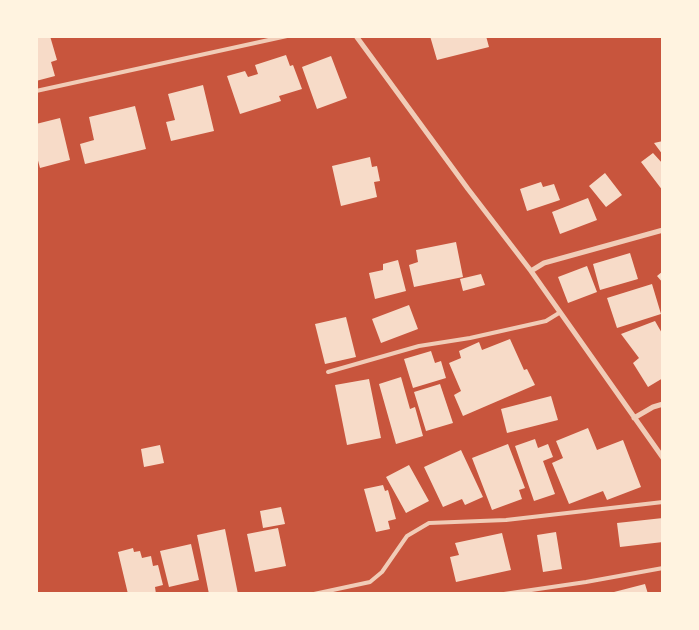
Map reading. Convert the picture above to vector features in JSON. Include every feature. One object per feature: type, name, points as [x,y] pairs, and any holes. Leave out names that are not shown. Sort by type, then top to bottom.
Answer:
[{"type":"street","points":[[356,36],[468,189],[531,271],[663,458]]},
{"type":"street","points":[[531,271],[544,263],[663,230]]},
{"type":"street","points":[[634,418],[653,407],[663,404]]},
{"type":"lane","points":[[36,90],[287,36]]},
{"type":"lane","points":[[328,372],[419,346],[470,338],[546,321],[559,313]]},
{"type":"lane","points":[[314,594],[370,582],[382,572],[407,536],[429,523],[506,520],[663,502]]},
{"type":"lane","points":[[504,594],[663,568]]},
{"type":"building","points":[[36,36],[50,36],[57,60],[51,62],[55,76],[36,81]]},
{"type":"building","points":[[430,36],[486,36],[489,47],[437,60]]},
{"type":"building","points":[[286,55],[290,66],[293,65],[302,89],[279,96],[281,101],[240,114],[227,76],[245,71],[248,77],[258,74],[255,65]]},
{"type":"building","points":[[331,56],[347,98],[317,109],[302,67]]},
{"type":"building","points":[[203,85],[214,131],[171,141],[166,122],[175,120],[168,94]]},
{"type":"building","points":[[135,106],[146,149],[85,164],[80,144],[94,140],[89,117]]},
{"type":"building","points":[[60,118],[70,160],[40,168],[36,153],[36,124]]},
{"type":"building","points":[[663,141],[663,155],[654,143]]},
{"type":"building","points":[[653,153],[663,164],[663,191],[641,162]]},
{"type":"building","points":[[370,157],[372,167],[377,166],[380,181],[374,182],[377,197],[341,206],[332,166]]},
{"type":"building","points":[[605,173],[622,195],[606,207],[589,186]]},
{"type":"building","points":[[541,182],[543,187],[554,184],[560,200],[527,211],[520,189]]},
{"type":"building","points":[[588,198],[597,220],[560,234],[552,212]]},
{"type":"building","points":[[456,242],[463,277],[414,287],[409,265],[418,262],[416,250]]},
{"type":"building","points":[[630,253],[638,279],[600,290],[593,264]]},
{"type":"building","points":[[398,260],[406,291],[375,299],[369,273],[383,270],[383,264]]},
{"type":"building","points":[[587,266],[597,292],[568,303],[558,277]]},
{"type":"building","points":[[663,271],[663,283],[657,276]]},
{"type":"building","points":[[481,274],[485,285],[463,291],[460,279]]},
{"type":"building","points":[[652,284],[661,314],[617,328],[607,298]]},
{"type":"building","points":[[409,305],[418,329],[381,343],[372,319]]},
{"type":"building","points":[[346,317],[356,357],[325,364],[315,324]]},
{"type":"building","points":[[655,321],[663,335],[663,378],[648,387],[633,363],[639,358],[621,334]]},
{"type":"building","points":[[510,339],[524,370],[527,369],[535,385],[463,416],[454,395],[461,391],[449,363],[461,358],[459,351],[479,342],[482,350]]},
{"type":"building","points":[[431,351],[435,363],[441,361],[446,378],[413,388],[404,359]]},
{"type":"building","points":[[401,377],[410,409],[415,407],[423,436],[396,444],[379,384]]},
{"type":"building","points":[[369,379],[381,438],[347,445],[335,385]]},
{"type":"building","points":[[440,384],[453,423],[426,431],[414,392]]},
{"type":"building","points":[[551,396],[558,420],[507,433],[501,409]]},
{"type":"building","points":[[588,428],[597,450],[623,440],[641,487],[607,500],[603,491],[569,504],[552,463],[563,458],[556,441]]},
{"type":"building","points":[[535,439],[538,448],[548,444],[553,457],[543,461],[555,494],[534,501],[515,446]]},
{"type":"building","points":[[508,444],[525,488],[519,490],[522,499],[492,510],[472,458]]},
{"type":"building","points":[[160,445],[164,463],[144,467],[141,449]]},
{"type":"building","points":[[461,450],[483,497],[465,505],[462,499],[443,507],[424,467]]},
{"type":"building","points":[[409,465],[429,501],[406,513],[386,477]]},
{"type":"building","points":[[383,485],[385,491],[388,490],[396,519],[388,521],[390,529],[376,532],[364,489]]},
{"type":"building","points":[[281,507],[285,524],[263,528],[260,511]]},
{"type":"building","points":[[663,518],[663,542],[620,547],[617,523]]},
{"type":"building","points":[[278,528],[286,566],[255,572],[247,534]]},
{"type":"building","points":[[225,529],[238,594],[209,594],[197,535]]},
{"type":"building","points":[[556,532],[562,569],[543,572],[537,535]]},
{"type":"building","points":[[502,533],[511,570],[456,582],[450,557],[459,555],[455,543]]},
{"type":"building","points":[[191,544],[199,580],[169,587],[160,551]]},
{"type":"building","points":[[133,548],[134,552],[140,551],[142,558],[151,556],[153,566],[158,565],[163,585],[155,587],[156,594],[128,594],[118,552]]},
{"type":"building","points":[[645,584],[648,594],[615,594],[614,592]]}]
